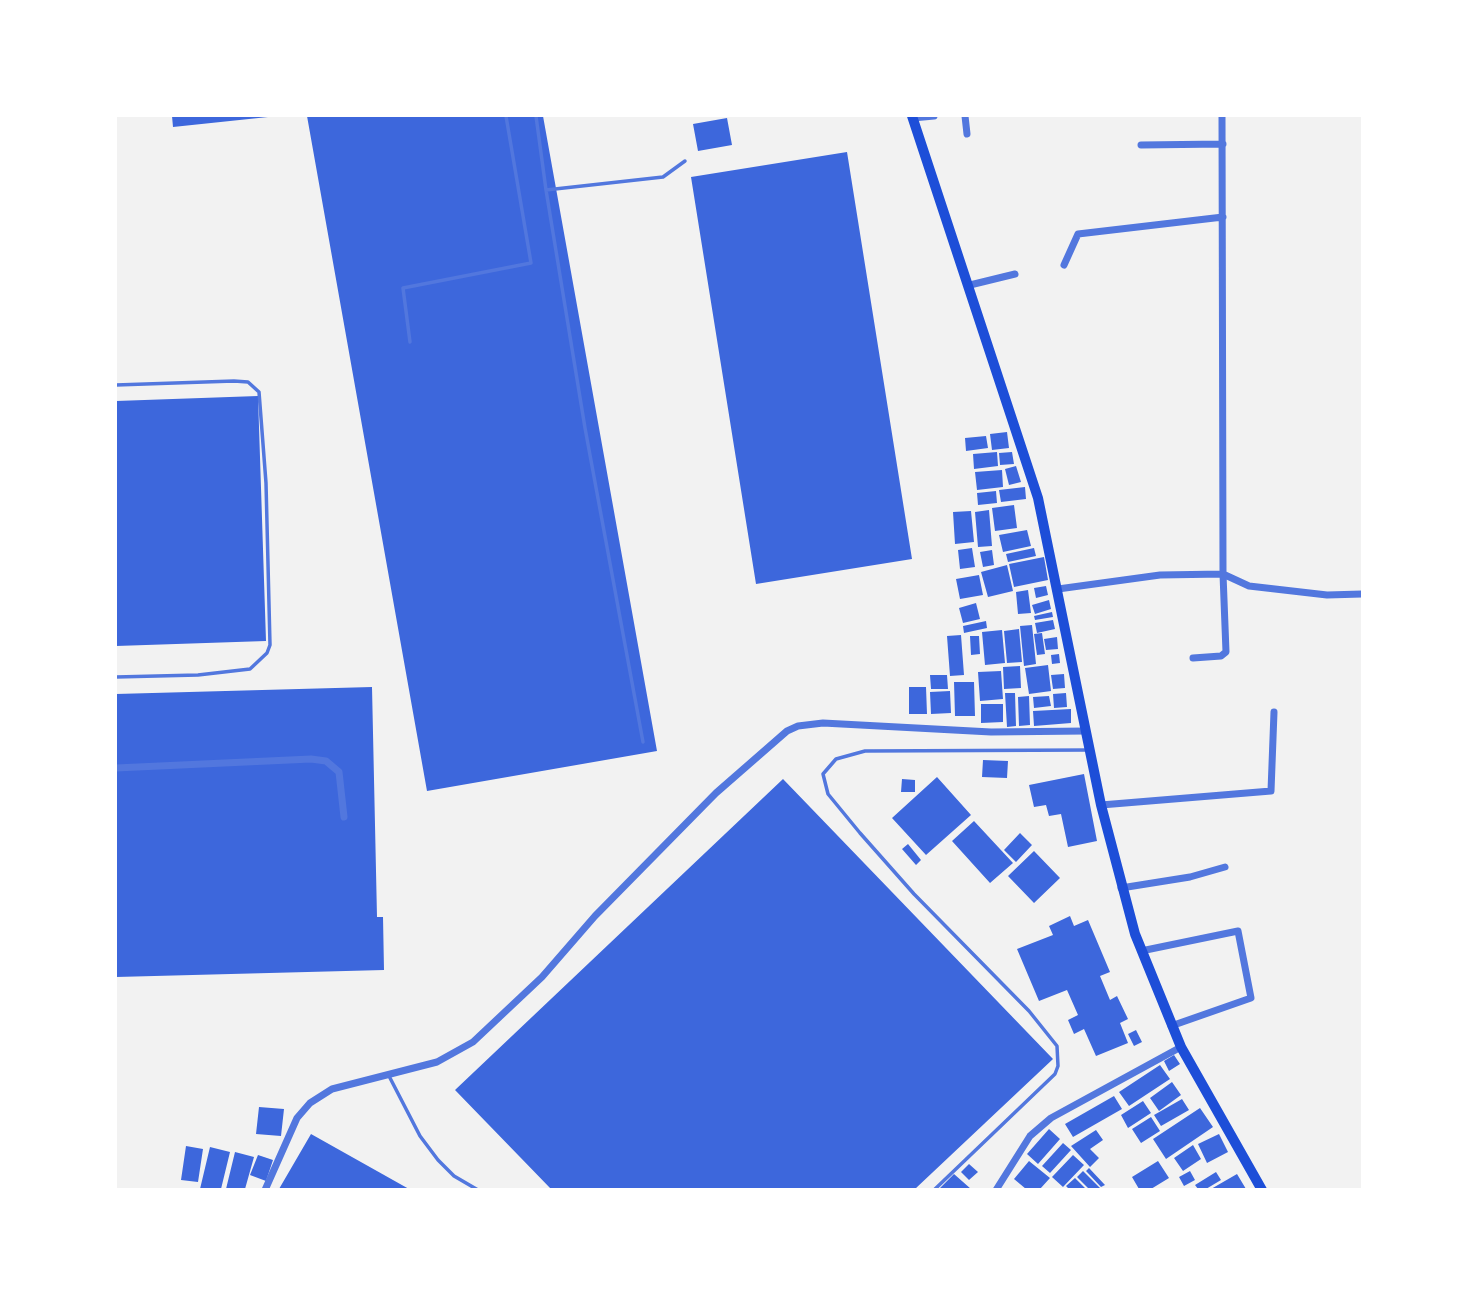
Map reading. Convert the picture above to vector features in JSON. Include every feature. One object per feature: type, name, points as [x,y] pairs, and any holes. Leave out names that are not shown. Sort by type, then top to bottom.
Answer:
[{"type":"main road","points":[[913,117],[1038,498],[1101,805],[1121,888],[1141,951],[1181,1047],[1260,1189]]},
{"type":"street","points":[[913,117],[934,116]]},
{"type":"street","points":[[965,116],[967,134]]},
{"type":"street","points":[[1193,658],[1221,656],[1226,652],[1223,574],[1222,116]]},
{"type":"street","points":[[1141,145],[1223,144]]},
{"type":"street","points":[[1064,265],[1078,234],[1223,216]]},
{"type":"street","points":[[970,285],[1015,274]]},
{"type":"street","points":[[1058,589],[1160,575],[1207,572],[1223,574],[1249,586],[1326,595],[1363,594]]},
{"type":"street","points":[[1101,805],[1271,791],[1274,712]]},
{"type":"street","points":[[265,1189],[298,1118],[310,1103],[331,1089],[437,1062],[473,1042],[494,1025],[650,859],[762,750],[788,731],[798,726],[823,723],[991,732],[1086,731]]},
{"type":"street","points":[[116,768],[311,759],[326,761],[339,772],[344,817]]},
{"type":"street","points":[[1121,888],[1190,877],[1225,867]]},
{"type":"street","points":[[1141,951],[1238,931],[1251,998],[1171,1026]]},
{"type":"street","points":[[996,1189],[1030,1136],[1051,1118],[1181,1047]]},
{"type":"lane","points":[[410,342],[403,288],[531,263],[506,116]]},
{"type":"lane","points":[[536,116],[585,428],[643,743]]},
{"type":"lane","points":[[546,190],[663,177],[685,162]]},
{"type":"lane","points":[[116,385],[243,381],[259,392],[266,483],[270,645],[267,653],[250,669],[198,675],[116,677]]},
{"type":"lane","points":[[934,1189],[1055,1074],[1058,1066],[1056,1046],[1029,1011],[922,902],[860,833],[828,794],[823,774],[836,759],[865,751],[1091,750]]},
{"type":"lane","points":[[389,1076],[415,1127],[438,1160],[454,1176],[478,1189]]},
{"type":"building","points":[[172,116],[268,116],[268,117],[173,127]]},
{"type":"building","points":[[307,116],[543,116],[657,751],[427,791]]},
{"type":"building","points":[[727,118],[732,145],[698,151],[693,124]]},
{"type":"building","points":[[847,152],[912,559],[756,584],[691,177]]},
{"type":"building","points":[[258,396],[266,641],[116,646],[116,401]]},
{"type":"building","points":[[1007,432],[1009,448],[992,450],[990,434]]},
{"type":"building","points":[[986,436],[988,448],[966,451],[965,438]]},
{"type":"building","points":[[997,452],[998,466],[974,469],[973,454]]},
{"type":"building","points":[[1012,452],[1014,464],[1000,465],[999,453]]},
{"type":"building","points":[[1016,466],[1021,482],[1009,485],[1005,469]]},
{"type":"building","points":[[1002,470],[1003,487],[977,490],[975,472]]},
{"type":"building","points":[[1025,487],[1026,499],[1001,502],[999,490]]},
{"type":"building","points":[[996,491],[997,503],[978,505],[977,493]]},
{"type":"building","points":[[1014,505],[1017,528],[995,531],[992,508]]},
{"type":"building","points":[[989,510],[992,546],[978,547],[975,512]]},
{"type":"building","points":[[971,511],[974,542],[955,544],[953,512]]},
{"type":"building","points":[[1027,530],[1031,546],[1003,552],[999,535]]},
{"type":"building","points":[[972,548],[975,567],[960,569],[958,550]]},
{"type":"building","points":[[1034,548],[1036,556],[1008,562],[1006,554]]},
{"type":"building","points":[[992,550],[994,565],[983,567],[980,552]]},
{"type":"building","points":[[1044,557],[1048,580],[1014,587],[1009,564]]},
{"type":"building","points":[[1007,565],[1013,591],[988,597],[981,572]]},
{"type":"building","points":[[979,575],[983,595],[960,599],[956,579]]},
{"type":"building","points":[[1046,586],[1048,595],[1036,598],[1034,588]]},
{"type":"building","points":[[1028,590],[1031,613],[1018,614],[1016,592]]},
{"type":"building","points":[[1049,600],[1051,609],[1035,614],[1032,605]]},
{"type":"building","points":[[976,603],[980,619],[963,623],[959,608]]},
{"type":"building","points":[[1052,612],[1053,617],[1035,620],[1034,616]]},
{"type":"building","points":[[1053,620],[1055,629],[1037,633],[1035,623]]},
{"type":"building","points":[[986,621],[987,628],[964,633],[963,626]]},
{"type":"building","points":[[1032,625],[1036,664],[1024,666],[1020,626]]},
{"type":"building","points":[[1019,629],[1022,662],[1007,663],[1004,631]]},
{"type":"building","points":[[1002,630],[1005,663],[985,665],[982,632]]},
{"type":"building","points":[[1042,633],[1045,654],[1037,655],[1034,634]]},
{"type":"building","points":[[961,635],[964,675],[950,676],[947,636]]},
{"type":"building","points":[[970,636],[979,636],[980,654],[971,655]]},
{"type":"building","points":[[1057,637],[1058,649],[1046,650],[1044,639]]},
{"type":"building","points":[[1059,654],[1060,663],[1052,664],[1051,655]]},
{"type":"building","points":[[1048,665],[1051,691],[1029,694],[1025,668]]},
{"type":"building","points":[[1020,666],[1021,688],[1004,689],[1003,667]]},
{"type":"building","points":[[1001,671],[1003,699],[980,701],[978,672]]},
{"type":"building","points":[[1064,674],[1065,688],[1053,689],[1051,675]]},
{"type":"building","points":[[930,675],[947,675],[948,689],[931,689]]},
{"type":"building","points":[[954,682],[974,682],[975,716],[955,716]]},
{"type":"building","points":[[372,687],[377,917],[383,917],[384,970],[116,977],[116,694]]},
{"type":"building","points":[[909,687],[926,687],[927,714],[909,714]]},
{"type":"building","points":[[950,691],[951,713],[931,714],[930,692]]},
{"type":"building","points":[[1005,693],[1015,693],[1016,726],[1007,727]]},
{"type":"building","points":[[1066,693],[1067,707],[1054,708],[1053,694]]},
{"type":"building","points":[[1029,696],[1030,725],[1019,726],[1018,697]]},
{"type":"building","points":[[1049,696],[1051,706],[1034,708],[1033,697]]},
{"type":"building","points":[[981,704],[1003,704],[1003,722],[981,723]]},
{"type":"building","points":[[1071,709],[1071,723],[1034,726],[1033,711]]},
{"type":"building","points":[[983,760],[1008,761],[1007,778],[982,777]]},
{"type":"building","points":[[1084,774],[1097,841],[1068,847],[1061,814],[1049,816],[1046,805],[1034,807],[1029,785]]},
{"type":"building","points":[[937,777],[971,815],[926,855],[892,818]]},
{"type":"building","points":[[783,779],[1053,1059],[915,1189],[551,1189],[455,1090]]},
{"type":"building","points":[[902,779],[915,780],[915,792],[901,792]]},
{"type":"building","points":[[974,821],[1013,863],[990,883],[952,841]]},
{"type":"building","points":[[1020,833],[1032,845],[1016,862],[1004,850]]},
{"type":"building","points":[[908,844],[921,860],[916,865],[902,849]]},
{"type":"building","points":[[1034,851],[1060,878],[1034,903],[1008,876]]},
{"type":"building","points":[[1070,916],[1074,926],[1088,920],[1110,972],[1100,976],[1110,1000],[1117,996],[1128,1019],[1120,1023],[1128,1043],[1096,1056],[1084,1029],[1074,1034],[1068,1020],[1078,1015],[1067,990],[1039,1001],[1017,949],[1053,935],[1049,926]]},
{"type":"building","points":[[1136,1030],[1142,1042],[1134,1046],[1128,1034]]},
{"type":"building","points":[[1174,1055],[1180,1064],[1169,1071],[1164,1061]]},
{"type":"building","points":[[1160,1065],[1170,1079],[1129,1106],[1119,1092]]},
{"type":"building","points":[[1172,1082],[1181,1095],[1159,1111],[1150,1098]]},
{"type":"building","points":[[1114,1096],[1122,1109],[1073,1137],[1065,1124]]},
{"type":"building","points":[[1182,1099],[1189,1110],[1161,1126],[1154,1115]]},
{"type":"building","points":[[1143,1101],[1151,1113],[1128,1128],[1121,1115]]},
{"type":"building","points":[[259,1107],[284,1109],[281,1136],[256,1134]]},
{"type":"building","points":[[1200,1108],[1213,1127],[1166,1159],[1153,1139]]},
{"type":"building","points":[[1151,1117],[1160,1131],[1141,1143],[1132,1129]]},
{"type":"building","points":[[1049,1129],[1060,1139],[1038,1164],[1027,1154]]},
{"type":"building","points":[[1096,1130],[1103,1140],[1090,1149],[1099,1158],[1090,1167],[1071,1146]]},
{"type":"building","points":[[311,1134],[409,1189],[279,1189]]},
{"type":"building","points":[[1219,1134],[1228,1152],[1207,1163],[1198,1144]]},
{"type":"building","points":[[1063,1143],[1071,1150],[1050,1173],[1042,1166]]},
{"type":"building","points":[[1193,1145],[1201,1159],[1183,1171],[1174,1158]]},
{"type":"building","points":[[186,1146],[203,1149],[198,1182],[181,1180]]},
{"type":"building","points":[[210,1147],[230,1152],[221,1189],[200,1189]]},
{"type":"building","points":[[235,1152],[254,1157],[245,1189],[226,1189]]},
{"type":"building","points":[[258,1155],[273,1160],[266,1181],[250,1175]]},
{"type":"building","points":[[1073,1155],[1084,1165],[1063,1187],[1052,1177]]},
{"type":"building","points":[[1029,1161],[1050,1178],[1040,1189],[1026,1189],[1014,1179]]},
{"type":"building","points":[[1158,1161],[1169,1178],[1151,1189],[1139,1189],[1132,1177]]},
{"type":"building","points":[[969,1164],[978,1172],[969,1180],[961,1172]]},
{"type":"building","points":[[1089,1168],[1105,1185],[1101,1187],[1086,1171]]},
{"type":"building","points":[[1083,1171],[1101,1189],[1089,1189],[1077,1177]]},
{"type":"building","points":[[1190,1171],[1195,1180],[1184,1186],[1179,1177]]},
{"type":"building","points":[[1216,1172],[1221,1180],[1206,1189],[1198,1189],[1195,1185]]},
{"type":"building","points":[[954,1174],[971,1189],[939,1189]]},
{"type":"building","points":[[1237,1174],[1246,1189],[1211,1189]]},
{"type":"building","points":[[1075,1178],[1086,1189],[1069,1189],[1066,1186]]}]
